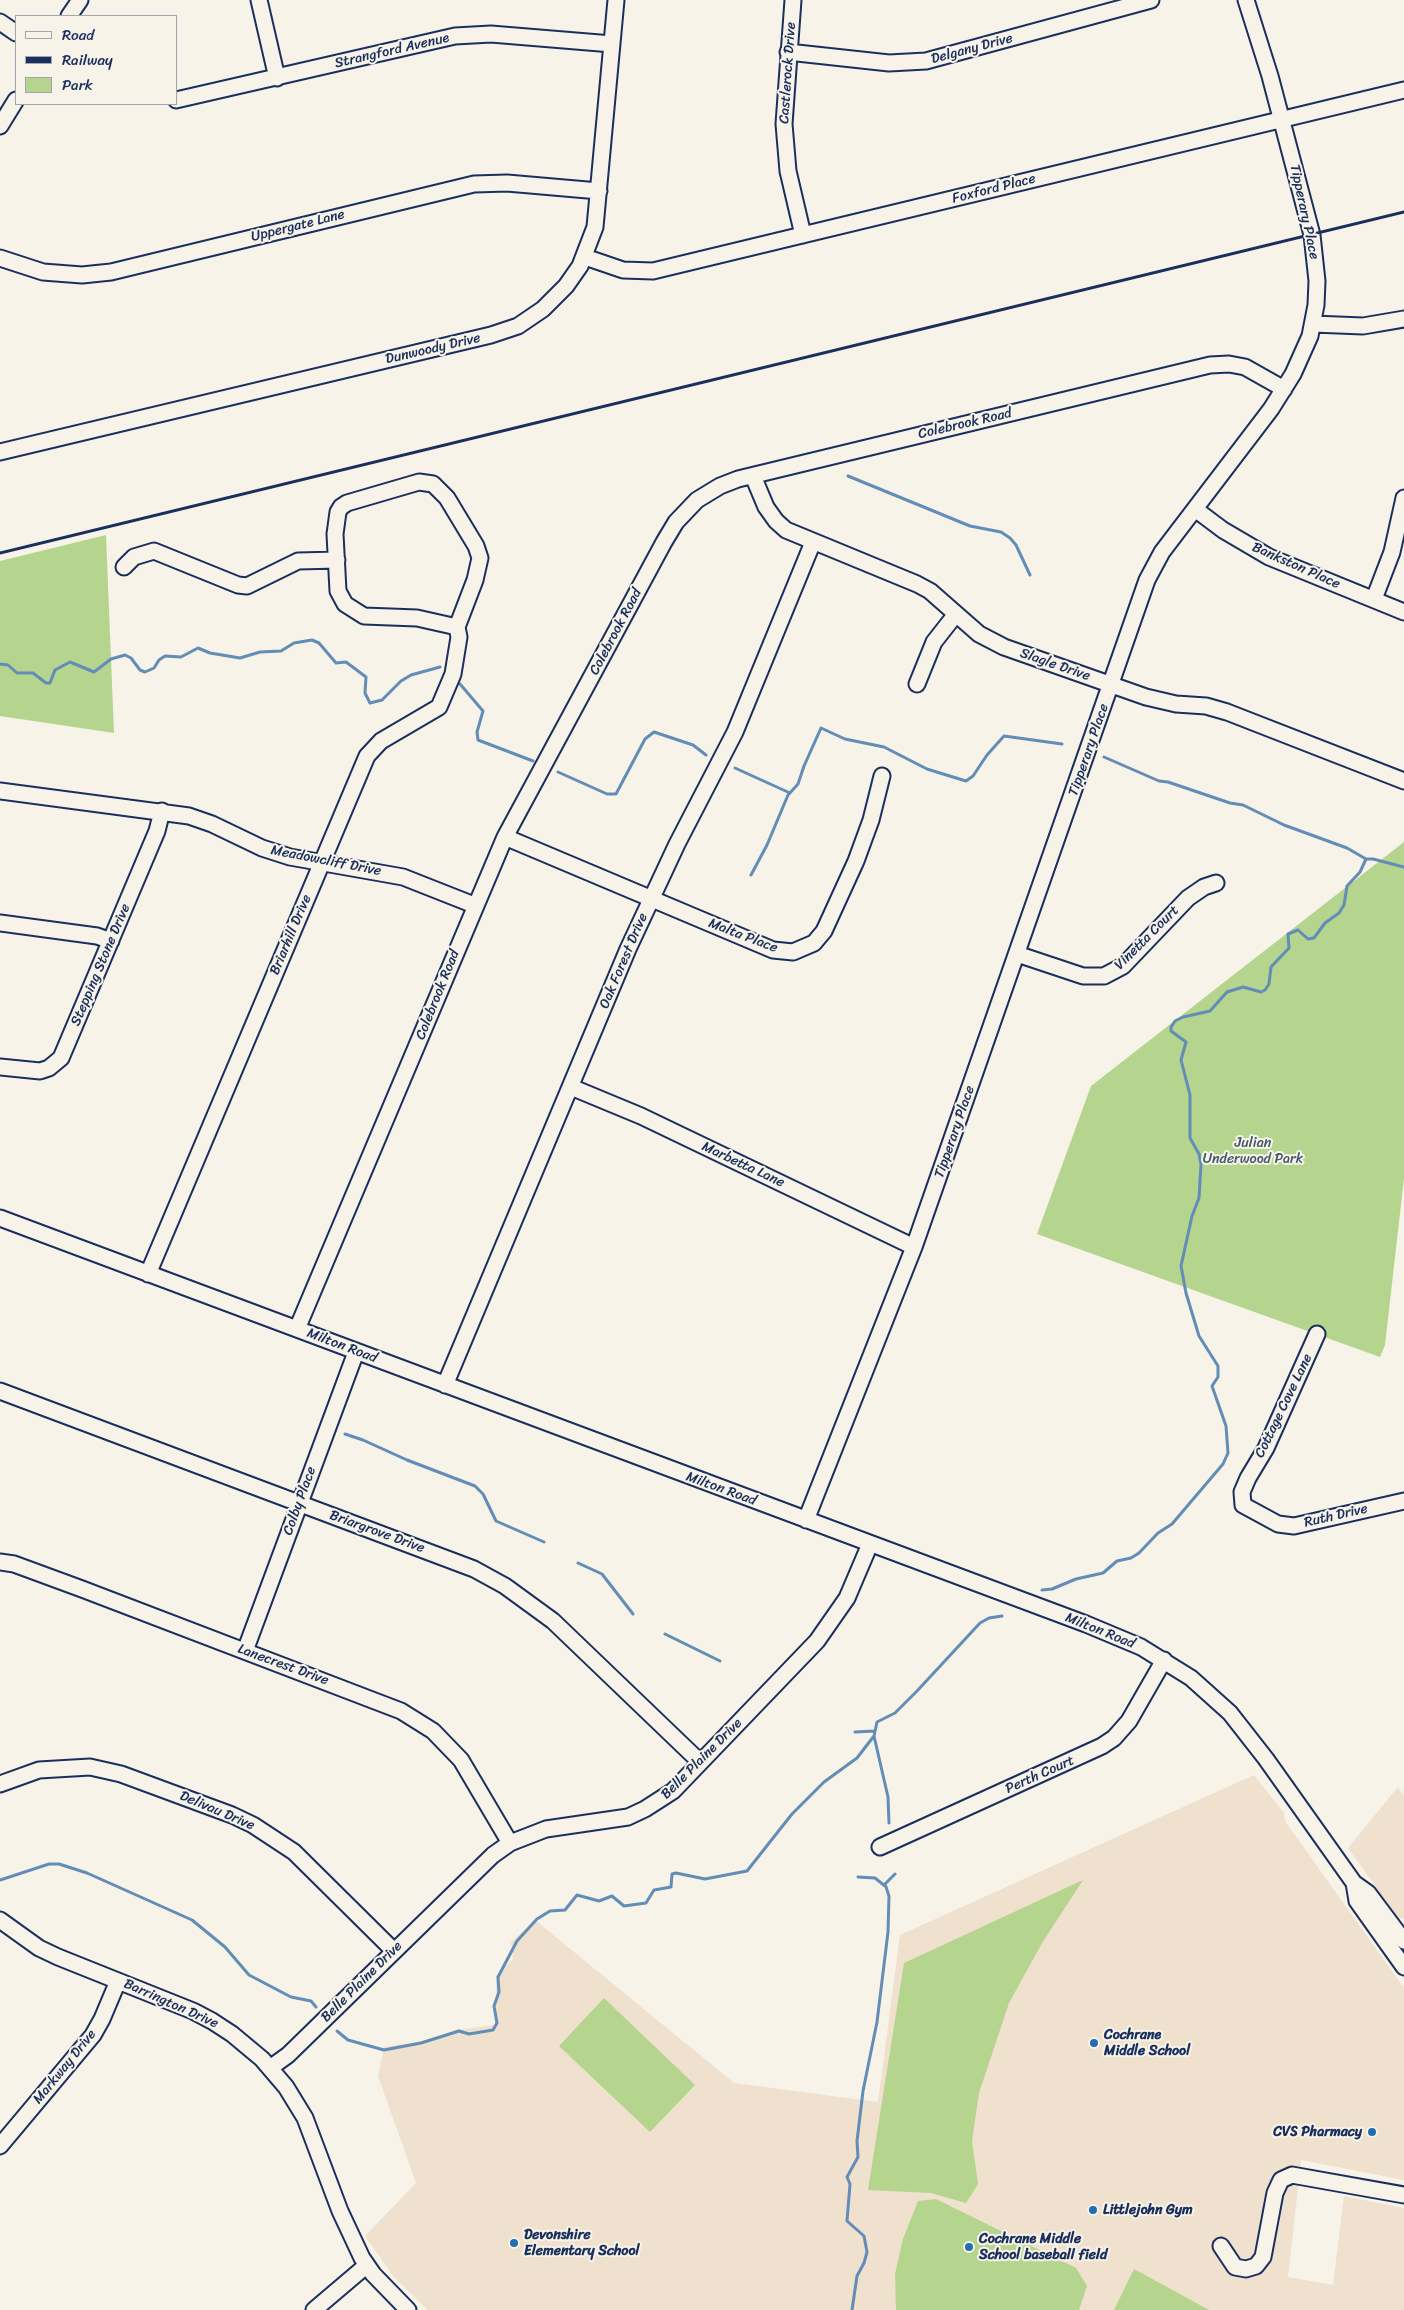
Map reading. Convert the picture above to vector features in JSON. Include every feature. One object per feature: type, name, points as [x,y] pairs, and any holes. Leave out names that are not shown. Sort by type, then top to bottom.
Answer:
[{"type":"street","points":[[70,15],[80,0]]},
{"type":"street","points":[[259,0],[277,78]]},
{"type":"street","name":"Dunwoody Drive","points":[[0,452],[507,330],[524,322],[558,294],[580,266],[595,227],[616,0]]},
{"type":"street","name":"Castlerock Drive","points":[[793,0],[784,94],[785,140],[788,171],[803,235]]},
{"type":"street","name":"Delgany Drive","points":[[788,52],[889,63],[926,61],[1151,0]]},
{"type":"street","name":"Tipperary Place","points":[[806,1520],[914,1247],[1153,568],[1284,389],[1302,357],[1313,324],[1317,281],[1315,253],[1282,120],[1246,0]]},
{"type":"street","points":[[0,22],[15,32]]},
{"type":"street","name":"Strangford Avenue","points":[[178,100],[455,36],[491,34],[612,44]]},
{"type":"street","name":"Foxford Place","points":[[585,257],[623,270],[653,271],[1404,90]]},
{"type":"street","points":[[0,126],[15,102]]},
{"type":"street","name":"Uppergate Lane","points":[[0,258],[43,272],[82,275],[111,272],[463,186],[507,183],[599,191]]},
{"type":"street","points":[[1313,324],[1363,326],[1404,319]]},
{"type":"street","name":"Colebrook Road","points":[[297,1329],[504,837],[676,522],[691,506],[708,493],[738,479],[1210,365],[1229,364],[1246,367],[1284,389]]},
{"type":"street","name":"Slagle Drive","points":[[753,476],[766,507],[776,521],[786,530],[918,584],[979,634],[1004,647],[1146,697],[1176,704],[1206,706],[1228,712],[1404,781]]},
{"type":"street","name":"Briarhill Drive","points":[[148,1274],[360,770],[372,749],[381,741],[433,712],[443,701],[453,674],[459,636],[457,627],[475,580],[480,558],[476,546],[447,498],[433,484],[419,482],[347,503],[341,507],[336,517],[336,560],[340,596],[345,604],[357,613],[372,616],[417,618],[457,627]]},
{"type":"street","points":[[1374,599],[1392,552],[1404,498]]},
{"type":"street","name":"Bankston Place","points":[[1195,509],[1223,530],[1269,557],[1404,612]]},
{"type":"street","name":"Oak Forest Drive","points":[[445,1385],[651,898],[735,732],[813,542]]},
{"type":"street","points":[[124,568],[134,557],[154,551],[238,585],[247,586],[298,561],[336,560]]},
{"type":"street","points":[[917,684],[934,642],[956,614]]},
{"type":"street","name":"Malta Place","points":[[504,837],[773,950],[786,952],[800,950],[820,938],[836,907],[871,820],[882,776]]},
{"type":"street","name":"Meadowcliff Drive","points":[[0,790],[162,811],[199,819],[262,848],[321,862],[403,877],[474,905]]},
{"type":"street","name":"Stepping Stone Drive","points":[[0,1067],[40,1071],[49,1068],[61,1058],[157,830],[162,811]]},
{"type":"street","name":"Vinetta Court","points":[[1017,954],[1083,976],[1104,976],[1123,966],[1188,898],[1204,887],[1216,883]]},
{"type":"street","points":[[0,923],[97,936],[111,941]]},
{"type":"street","name":"Marbetta Lane","points":[[571,1087],[641,1116],[914,1247]]},
{"type":"street","name":"Milton Road","points":[[0,1218],[1125,1640],[1164,1660],[1210,1694],[1243,1728],[1354,1883],[1368,1893],[1404,1940]]},
{"type":"street","name":"Cottage Cove Lane","points":[[1243,1505],[1242,1492],[1248,1478],[1266,1448],[1317,1334]]},
{"type":"street","name":"Colby Place","points":[[245,1651],[356,1352]]},
{"type":"street","name":"Briargrove Drive","points":[[0,1391],[474,1569],[506,1586],[553,1621],[700,1762]]},
{"type":"street","name":"Ruth Drive","points":[[1243,1505],[1278,1524],[1289,1526],[1404,1501]]},
{"type":"street","name":"Belle Plaine Drive","points":[[270,2068],[288,2054],[474,1870],[510,1843],[558,1826],[595,1823],[628,1817],[661,1800],[817,1641],[847,1598],[870,1544]]},
{"type":"street","name":"Lanecrest Drive","points":[[0,1562],[22,1567],[401,1711],[433,1731],[449,1746],[471,1774],[510,1843]]},
{"type":"street","name":"Perth Court","points":[[880,1847],[1102,1746],[1114,1738],[1129,1721],[1164,1660]]},
{"type":"street","name":"Delivau Drive","points":[[0,1784],[39,1770],[90,1768],[121,1774],[232,1815],[253,1825],[294,1852],[394,1951]]},
{"type":"street","name":"Milton Road","points":[[1354,1883],[1357,1901],[1399,1949],[1404,1967]]},
{"type":"street","name":"Barrington Drive","points":[[0,1920],[38,1948],[212,2022],[245,2044],[270,2068],[286,2087],[305,2118],[340,2211],[367,2265],[408,2310]]},
{"type":"street","name":"Markway Drive","points":[[0,2146],[93,2035],[118,1981]]},
{"type":"street","points":[[1221,2246],[1235,2267],[1246,2269],[1256,2266],[1263,2257],[1278,2186],[1282,2180],[1292,2175],[1404,2195]]},
{"type":"street","points":[[314,2310],[367,2265]]},
{"type":"shaded area","name":"Cochrane Middle School","points":[[1254,1775],[1284,1813],[1285,1821],[1404,1988],[1404,2180],[1301,2160],[1288,2277],[1333,2285],[1344,2196],[1404,2208],[1404,2310],[428,2310],[394,2277],[365,2236],[416,2183],[378,2076],[384,2047],[435,2039],[455,2030],[496,2025],[496,1976],[513,1959],[511,1942],[535,1920],[734,2083],[878,2102],[900,1935]]},
{"type":"shaded area","points":[[1398,1787],[1404,1796],[1404,1918],[1399,1919],[1348,1848]]},
{"type":"green space","points":[[106,535],[114,733],[0,716],[0,561]]},
{"type":"green space","name":"Julian Underwood Park","points":[[1404,842],[1404,1178],[1385,1345],[1380,1357],[1037,1234],[1091,1086]]},
{"type":"green space","points":[[1083,1880],[1042,1943],[1009,2003],[979,2093],[972,2141],[978,2184],[966,2203],[931,2193],[868,2190],[904,1963]]},
{"type":"green space","points":[[604,1998],[695,2085],[650,2132],[559,2046]]},
{"type":"green space","name":"Cochrane Middle School baseball field","points":[[936,2199],[1076,2268],[1087,2286],[1079,2310],[896,2310],[895,2274],[903,2239],[918,2201]]},
{"type":"green space","points":[[1134,2269],[1209,2310],[1114,2310]]},
{"type":"waterway","points":[[848,476],[970,526],[1001,532],[1016,545],[1030,575]]},
{"type":"waterway","points":[[0,664],[8,665],[17,673],[33,673],[46,683],[50,683],[55,670],[70,662],[94,672],[111,659],[125,655],[131,658],[140,670],[145,672],[154,668],[159,660],[165,656],[181,657],[198,648],[210,653],[240,658],[260,652],[281,651],[294,643],[312,640],[319,643],[336,663],[346,662],[366,677],[365,693],[370,703],[382,700],[401,681],[411,675],[440,667]]},
{"type":"waterway","points":[[460,684],[483,711],[477,732],[478,740],[533,761]]},
{"type":"waterway","points":[[751,875],[767,845],[788,795],[798,784],[821,728],[845,739],[884,747],[927,769],[966,781],[973,776],[987,755],[1004,736],[1062,744]]},
{"type":"waterway","points":[[558,772],[607,794],[616,794],[645,739],[654,732],[693,745],[706,755]]},
{"type":"waterway","points":[[1104,757],[1159,781],[1168,782],[1230,803],[1243,805],[1284,825],[1347,848],[1366,859],[1404,867]]},
{"type":"waterway","points":[[735,768],[790,793]]},
{"type":"waterway","points":[[1042,1590],[1052,1589],[1076,1579],[1103,1573],[1117,1561],[1131,1558],[1139,1553],[1158,1533],[1172,1524],[1223,1464],[1228,1453],[1226,1426],[1212,1386],[1218,1377],[1218,1366],[1199,1336],[1186,1293],[1181,1266],[1192,1216],[1199,1198],[1201,1164],[1199,1154],[1190,1138],[1190,1095],[1181,1060],[1186,1042],[1171,1031],[1171,1027],[1175,1021],[1183,1017],[1210,1011],[1227,992],[1243,987],[1261,992],[1265,990],[1269,984],[1271,967],[1289,948],[1288,934],[1298,930],[1308,939],[1314,938],[1325,923],[1339,913],[1344,905],[1347,886],[1360,872],[1366,859]]},
{"type":"waterway","points":[[345,1434],[475,1486],[483,1494],[496,1521],[544,1542]]},
{"type":"waterway","points":[[578,1563],[602,1574],[633,1614]]},
{"type":"waterway","points":[[889,1823],[888,1797],[874,1736],[877,1722],[895,1713],[980,1623],[989,1618],[1002,1616]]},
{"type":"waterway","points":[[665,1634],[720,1661]]},
{"type":"waterway","points":[[855,1732],[874,1731]]},
{"type":"waterway","points":[[337,2031],[348,2040],[384,2050],[421,2043],[459,2031],[469,2034],[493,2030],[497,2023],[494,2006],[499,1992],[498,1977],[517,1941],[537,1919],[550,1911],[565,1910],[577,1895],[599,1901],[612,1896],[624,1906],[646,1903],[654,1890],[671,1887],[672,1874],[676,1873],[705,1879],[747,1871],[792,1814],[824,1782],[857,1758],[874,1736]]},
{"type":"waterway","points":[[0,1880],[49,1864],[59,1864],[87,1873],[192,1920],[225,1947],[249,1975],[291,1997],[311,2001],[316,2007]]},
{"type":"waterway","points":[[852,2310],[857,2276],[867,2252],[864,2236],[847,2221],[850,2184],[847,2177],[858,2157],[857,2141],[863,2091],[877,2022],[888,1932],[889,1896],[885,1884],[895,1874]]},
{"type":"waterway","points":[[858,1877],[875,1878],[885,1886]]},
{"type":"railway","points":[[0,553],[1404,212]]},
{"type":"place","name":"Cochrane Middle School","points":[[1094,2043]]},
{"type":"place","name":"CVS Pharmacy","points":[[1372,2132]]},
{"type":"place","name":"Littlejohn Gym","points":[[1093,2210]]},
{"type":"place","name":"Devonshire Elementary School","points":[[514,2243]]},
{"type":"place","name":"Cochrane Middle School baseball field","points":[[969,2247]]}]
